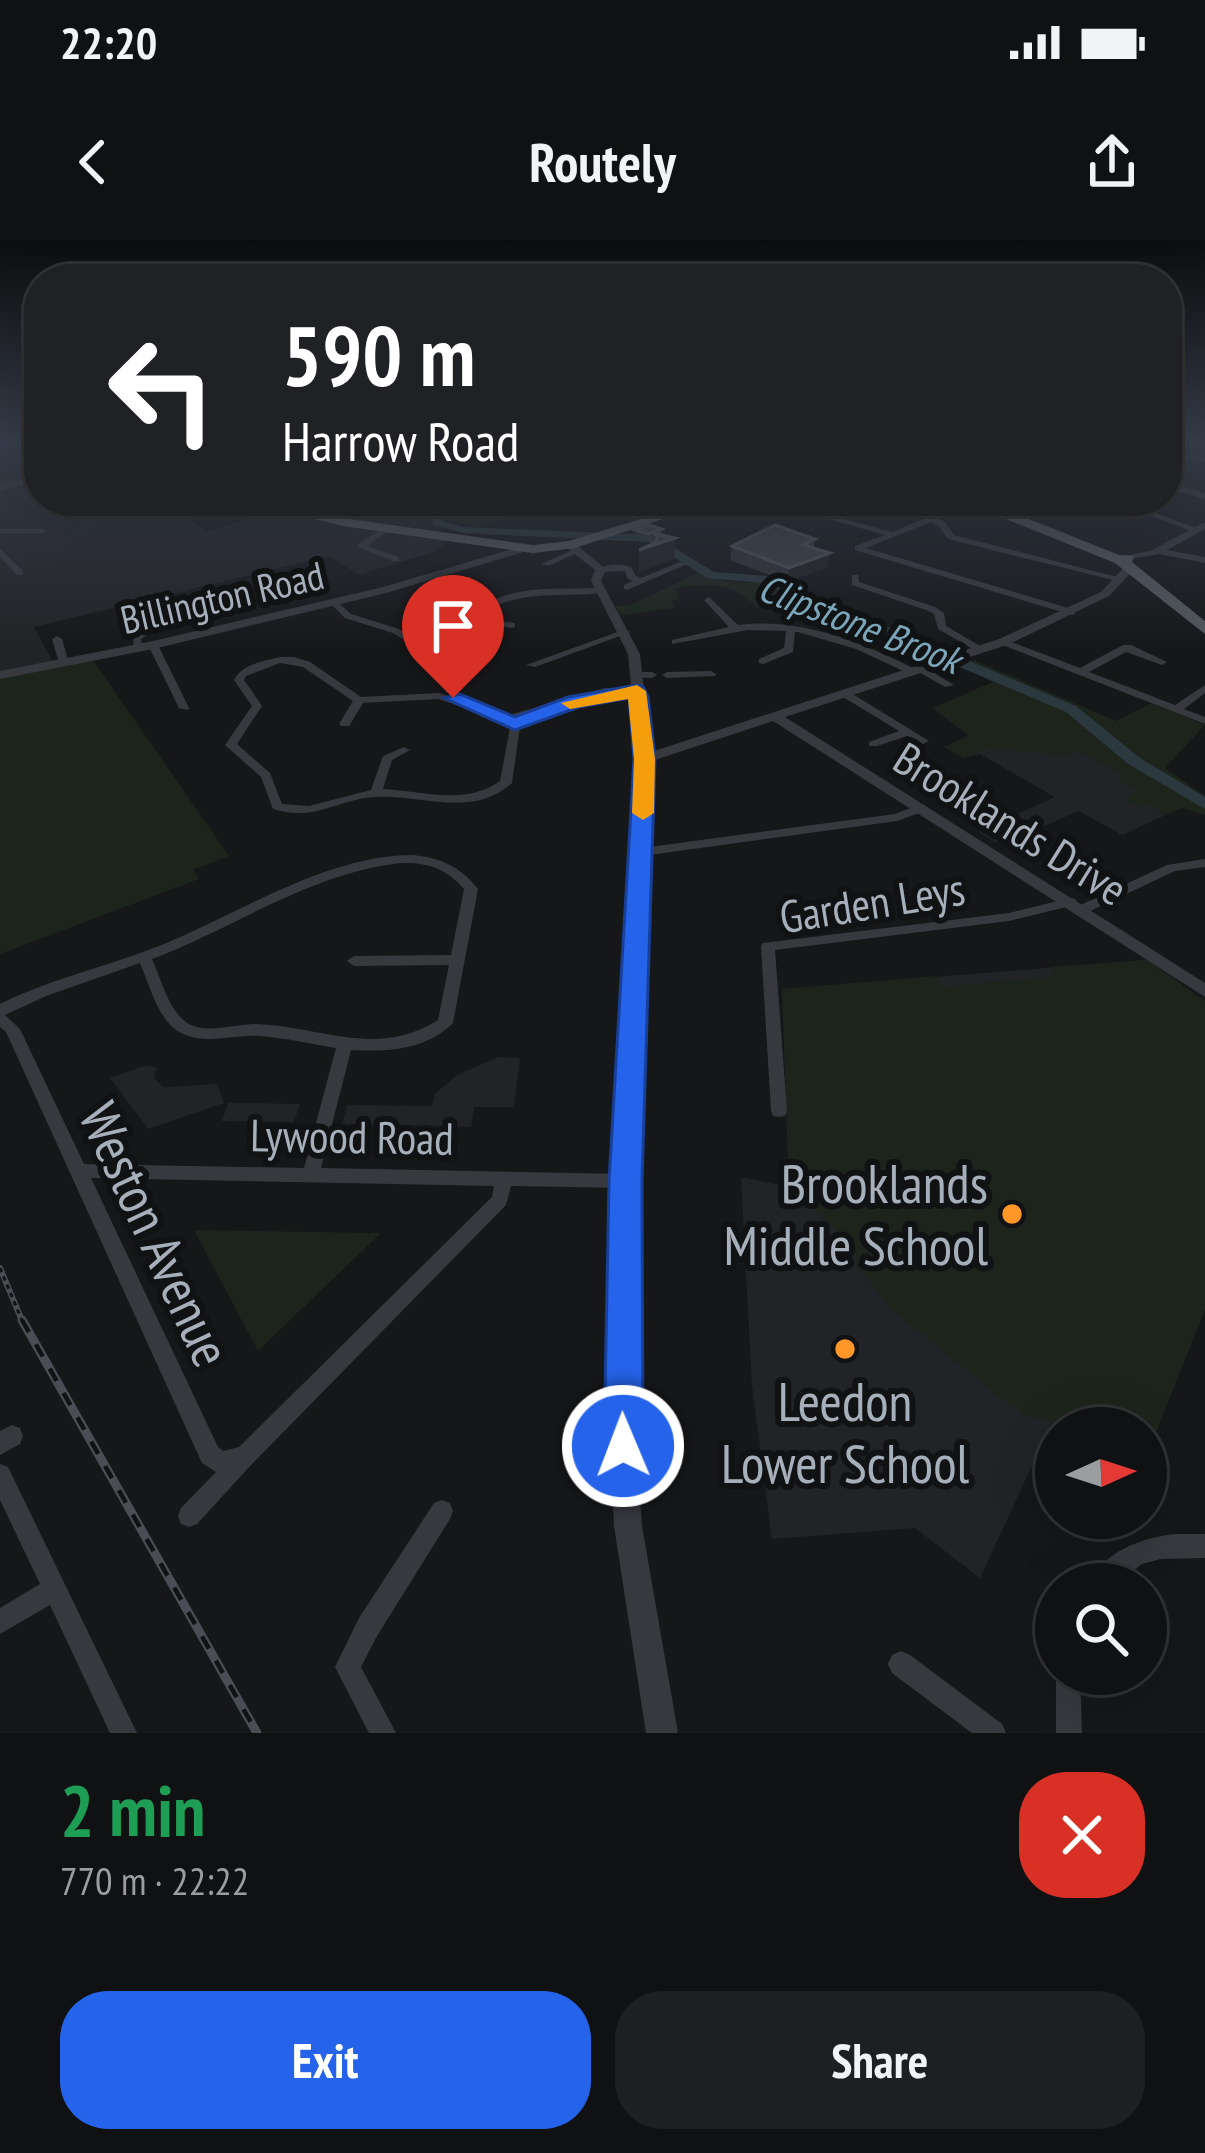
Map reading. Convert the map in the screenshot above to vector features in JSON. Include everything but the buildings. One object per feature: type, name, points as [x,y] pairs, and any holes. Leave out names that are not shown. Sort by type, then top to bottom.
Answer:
[{"type":"main road","points":[[325,516],[523,549],[578,543],[657,516]]},
{"type":"main road","points":[[1017,516],[1124,559],[1205,629]]},
{"type":"street","points":[[825,516],[892,534]]},
{"type":"street","points":[[919,516],[942,524],[951,537],[1117,578]]},
{"type":"street","points":[[939,516],[858,548],[1072,612]]},
{"type":"street","points":[[1164,516],[1200,527]]},
{"type":"street","points":[[645,759],[1003,642],[1105,594],[1124,559],[1158,551],[1200,527]]},
{"type":"street","points":[[387,529],[360,546],[396,559]]},
{"type":"street","points":[[0,531],[43,531]]},
{"type":"street","points":[[0,542],[13,532]]},
{"type":"street","points":[[545,564],[578,543],[626,632],[642,680],[645,759],[621,1406],[628,1526],[662,1733]]},
{"type":"street","name":"Billington Road","points":[[0,675],[334,602],[523,549]]},
{"type":"street","points":[[1158,551],[1205,560]]},
{"type":"street","points":[[0,552],[20,573]]},
{"type":"street","points":[[512,625],[481,622],[475,614],[498,598],[521,592],[568,592],[649,559]]},
{"type":"street","points":[[451,560],[464,568]]},
{"type":"street","points":[[627,587],[683,564]]},
{"type":"street","points":[[628,568],[631,577],[640,581]]},
{"type":"street","points":[[855,577],[855,583],[932,608],[939,613],[941,627],[982,650]]},
{"type":"street","points":[[557,608],[568,592]]},
{"type":"street","points":[[184,708],[146,646],[136,638],[151,625],[216,598]]},
{"type":"street","points":[[709,600],[736,628]]},
{"type":"street","points":[[334,602],[348,616],[375,624],[436,655],[460,652]]},
{"type":"street","points":[[375,624],[397,617]]},
{"type":"street","points":[[681,637],[736,628],[791,628],[950,686]]},
{"type":"street","points":[[763,661],[789,650],[791,628]]},
{"type":"street","points":[[531,664],[626,632]]},
{"type":"street","points":[[57,639],[64,663]]},
{"type":"street","points":[[1003,642],[1205,721]]},
{"type":"street","points":[[1083,671],[1126,647],[1162,662]]},
{"type":"street","points":[[512,722],[506,783],[497,792],[464,800],[376,792],[310,812],[291,812],[278,806],[266,776],[231,745],[257,706],[239,680],[252,669],[302,660],[359,700],[439,696],[512,722],[642,680]]},
{"type":"street","points":[[667,675],[711,674]]},
{"type":"street","points":[[1177,709],[1205,688]]},
{"type":"street","points":[[847,695],[922,741]]},
{"type":"street","points":[[345,724],[359,700]]},
{"type":"street","name":"Brooklands Drive","points":[[777,718],[1205,991]]},
{"type":"street","points":[[873,743],[908,732]]},
{"type":"street","points":[[376,792],[387,758],[404,751]]},
{"type":"street","points":[[642,852],[897,817],[921,808]]},
{"type":"street","points":[[0,1015],[37,991],[144,956],[350,871],[413,859],[441,863],[461,875],[471,889],[445,1023],[414,1041],[345,1044],[251,1030],[190,1032],[178,1024],[144,956]]},
{"type":"street","points":[[1075,906],[1172,868],[1205,863]]},
{"type":"street","name":"Garden Leys","points":[[778,1111],[767,946],[1075,906]]},
{"type":"street","points":[[353,961],[458,959]]},
{"type":"street","name":"Weston Avenue","points":[[0,1015],[12,1029],[210,1455],[220,1463],[245,1457]]},
{"type":"street","points":[[310,1174],[345,1044]]},
{"type":"street","name":"Lywood Road","points":[[77,1171],[626,1181]]},
{"type":"street","points":[[189,1516],[500,1200],[504,1178]]},
{"type":"street","points":[[0,1475],[124,1733]]},
{"type":"street","points":[[383,1733],[348,1667],[442,1511]]},
{"type":"street","points":[[1122,1563],[1144,1548],[1205,1546]]},
{"type":"street","points":[[0,1622],[55,1588]]},
{"type":"street","points":[[901,1664],[993,1733]]},
{"type":"street","points":[[1068,1695],[1069,1733]]},
{"type":"shaded area","points":[[0,510],[24,510],[24,516],[183,516],[207,532],[256,516],[311,516],[450,539],[436,551],[359,575],[329,556],[34,627],[53,662],[0,672]]},
{"type":"shaded area","points":[[324,516],[432,516],[445,527],[437,533]]},
{"type":"shaded area","points":[[446,516],[510,516],[479,528]]},
{"type":"shaded area","points":[[701,571],[726,582],[760,583],[831,613],[756,607],[738,592],[709,585],[674,588],[680,599],[671,601],[676,608],[620,615],[615,606],[629,606]]},
{"type":"shaded area","points":[[93,660],[229,856],[193,870],[199,879],[0,954],[0,677]]},
{"type":"shaded area","points":[[974,660],[1116,721],[1151,703],[1205,725],[1165,768],[1205,796],[1205,815],[1181,808],[1165,815],[1149,805],[1140,808],[1124,799],[1136,791],[1117,780],[1123,775],[1078,751],[1070,755],[985,749],[964,758],[944,747],[969,735],[933,708],[993,682],[961,664]]},
{"type":"shaded area","points":[[985,686],[1181,808],[1122,835],[1079,811],[1003,844],[991,840],[979,832],[1055,797],[980,754],[964,758],[944,747],[969,736],[933,708]]},
{"type":"shaded area","name":"Brooklands Middle School","points":[[1147,960],[1205,1001],[1205,1309],[1166,1407],[1035,1407],[1035,1460],[980,1578],[915,1528],[772,1539],[752,1386],[741,1177],[789,1187],[782,989]]},
{"type":"shaded area","name":"Brooklands Middle School","points":[[1147,960],[1205,1001],[1205,1309],[1166,1407],[1035,1407],[1035,1417],[1022,1415],[893,1311],[857,1266],[849,1241],[789,1188],[782,989],[935,976],[942,987],[1055,976],[1049,967]]},
{"type":"shaded area","points":[[498,1057],[520,1058],[514,1107],[474,1107],[471,1127],[342,1124],[347,1105],[432,1106],[435,1094],[457,1075]]},
{"type":"shaded area","points":[[147,1065],[157,1068],[154,1078],[163,1087],[217,1084],[224,1103],[148,1129],[110,1078]]},
{"type":"shaded area","points":[[228,1103],[300,1104],[294,1122],[222,1121]]},
{"type":"shaded area","points":[[194,1230],[381,1233],[258,1351]]},
{"type":"waterway","name":"Clipstone Brook","points":[[437,516],[438,523],[464,530],[653,539],[711,575],[763,579],[1071,709],[1134,761],[1205,804]]},
{"type":"railway","points":[[0,1268],[23,1323]]},
{"type":"railway","points":[[22,1320],[257,1733]]},
{"type":"slow traffic","points":[[570,703],[637,691],[645,759],[643,813]]},
{"type":"place","name":"Brooklands Middle School","points":[[1012,1214]]},
{"type":"place","name":"Leedon Lower School","points":[[845,1349]]},
{"type":"route","points":[[453,698],[515,724],[575,701],[637,691],[645,759],[626,1181],[623,1446]]}]
